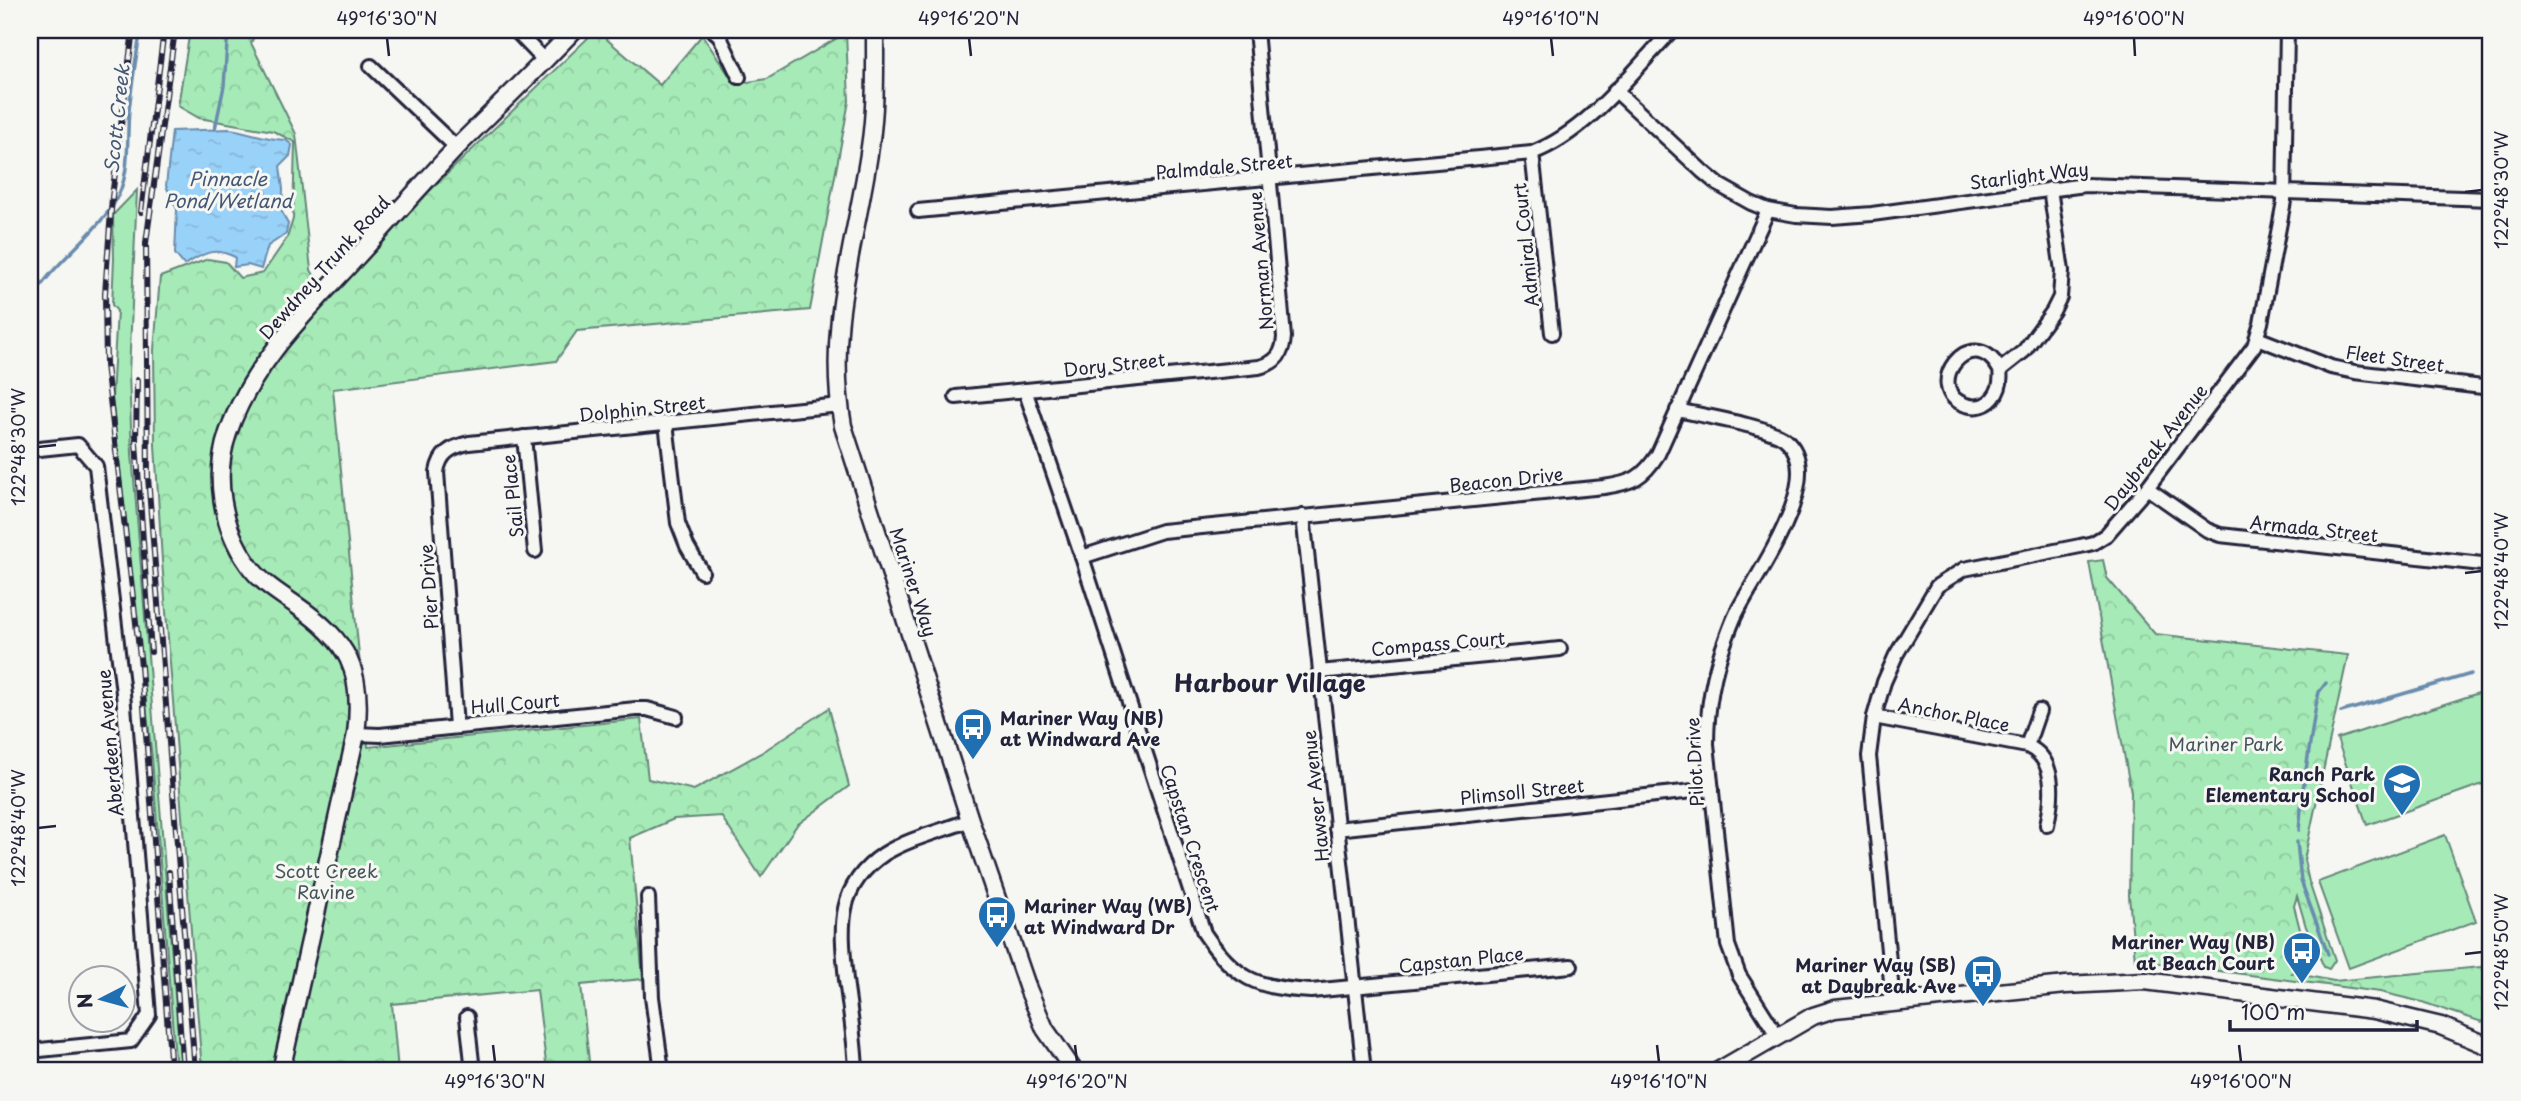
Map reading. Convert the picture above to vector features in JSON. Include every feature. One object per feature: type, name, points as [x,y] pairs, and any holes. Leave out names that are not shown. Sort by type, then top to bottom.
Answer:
[{"type":"main road","name":"Dewdney Trunk Road","points":[[281,1071],[356,734],[357,687],[352,666],[331,632],[260,578],[237,546],[228,525],[223,500],[223,453],[236,413],[250,387],[297,323],[457,148],[574,30]]},
{"type":"main road","name":"Mariner Way","points":[[867,30],[875,83]]},
{"type":"main road","name":"Mariner Way","points":[[874,30],[875,83],[870,149],[837,327],[836,372],[847,443],[1028,989],[1045,1029],[1074,1071]]},
{"type":"main road","points":[[1718,1071],[1777,1035],[1823,1012],[1847,1007],[2078,984],[2145,981],[2384,1012],[2441,1026],[2491,1047]]},
{"type":"street","points":[[515,30],[545,61]]},
{"type":"street","name":"Norman Avenue","points":[[1256,30],[1284,337],[1283,349],[1275,361]]},
{"type":"street","points":[[1532,153],[1571,133],[1672,30]]},
{"type":"street","name":"Daybreak Avenue","points":[[1893,1002],[1870,769],[1874,717],[1884,682],[1931,593],[1943,581],[1971,566],[2093,543],[2112,530],[2147,488],[2257,338],[2284,191],[2287,30]]},
{"type":"street","points":[[718,32],[739,77]]},
{"type":"street","points":[[372,66],[457,148]]},
{"type":"street","name":"Starlight Way","points":[[1615,90],[1702,172],[1732,194],[1768,210],[1796,215],[1832,217],[1872,214],[2101,184],[2491,198]]},
{"type":"street","name":"Palmdale Street","points":[[918,211],[1532,153]]},
{"type":"street","name":"Admiral Court","points":[[1532,153],[1552,333]]},
{"type":"street","points":[[2000,370],[2024,351],[2053,311],[2060,296],[2062,271],[2050,189]]},
{"type":"street","name":"Beacon Drive","points":[[1082,557],[1162,531],[1604,486],[1631,481],[1649,468],[1658,454],[1768,210]]},
{"type":"street","name":"Fleet Street","points":[[2257,338],[2344,370],[2491,388]]},
{"type":"street","points":[[1979,352],[1988,355],[2000,370],[1999,390],[1994,398],[1979,406],[1961,403],[1949,388],[1947,375],[1950,366],[1964,354],[1979,352]]},
{"type":"street","name":"Dory Street","points":[[956,397],[1259,367],[1275,361]]},
{"type":"street","name":"Capstan Crescent","points":[[1025,390],[1204,933],[1228,964],[1261,984],[1278,989],[1311,991],[1354,987]]},
{"type":"street","name":"Dolphin Street","points":[[448,449],[469,443],[840,405]]},
{"type":"street","name":"Pilot Drive","points":[[1677,410],[1777,434],[1792,447],[1798,470],[1797,488],[1788,520],[1735,615],[1716,668],[1707,722],[1728,945],[1739,975],[1777,1035]]},
{"type":"street","points":[[666,423],[678,523],[702,572]]},
{"type":"street","name":"Sail Place","points":[[524,437],[535,551]]},
{"type":"street","name":"Aberdeen Avenue","points":[[30,450],[78,445],[96,466],[123,693],[149,1015],[131,1041],[30,1051]]},
{"type":"street","name":"Pier Drive","points":[[448,449],[438,463],[437,472],[456,726]]},
{"type":"street","name":"Armada Street","points":[[2147,488],[2207,530],[2220,535],[2491,565]]},
{"type":"street","name":"Hawser Avenue","points":[[1303,516],[1364,1071]]},
{"type":"street","name":"Compass Court","points":[[1319,672],[1560,649]]},
{"type":"street","name":"Hull Court","points":[[356,734],[380,735],[636,709],[647,709],[676,717]]},
{"type":"street","name":"Anchor Place","points":[[2027,746],[2039,711]]},
{"type":"street","name":"Anchor Place","points":[[1874,717],[2027,746],[2042,755],[2048,766],[2051,792],[2047,825]]},
{"type":"street","name":"Plimsoll Street","points":[[1336,829],[1712,789]]},
{"type":"street","points":[[856,1071],[842,937],[846,901],[864,872],[885,854],[906,843],[970,820]]},
{"type":"street","points":[[648,897],[652,997],[662,1071]]},
{"type":"street","name":"Capstan Place","points":[[1354,987],[1571,966]]},
{"type":"street","points":[[467,1017],[473,1071]]},
{"type":"green space","name":"Scott Creek Ravine","points":[[190,30],[257,30],[251,43],[296,134],[311,270],[324,293],[596,30],[660,85],[702,35],[735,84],[767,79],[846,33],[849,101],[810,310],[577,331],[556,361],[333,389],[368,747],[641,719],[648,779],[694,790],[761,753],[829,708],[849,786],[797,825],[761,877],[721,816],[674,819],[630,838],[643,979],[581,985],[590,1071],[547,1071],[537,990],[392,1004],[398,1071],[202,1071],[155,445],[154,350],[160,277],[208,259],[226,262],[240,278],[263,273],[287,238],[293,219],[295,142],[273,131],[199,118],[178,106]]},
{"type":"green space","points":[[137,190],[129,373],[132,454],[181,1071],[176,1071],[152,758],[112,397],[117,311],[112,305],[113,215]]},
{"type":"green space","name":"Mariner Park","points":[[2103,560],[2107,578],[2155,634],[2348,655],[2304,860],[2335,960],[2329,969],[2324,967],[2306,927],[2297,896],[2294,906],[2307,957],[2292,973],[2334,981],[2491,966],[2491,1016],[2482,1022],[2422,1002],[2380,992],[2135,960],[2129,896],[2131,792],[2089,562]]},
{"type":"green space","points":[[2491,689],[2491,781],[2367,825],[2337,739]]},
{"type":"green space","points":[[2445,835],[2476,921],[2349,968],[2318,882]]},
{"type":"water","name":"Pinnacle Pond/Wetland","points":[[230,129],[286,140],[292,145],[290,156],[280,166],[282,212],[288,224],[286,234],[268,246],[261,269],[248,265],[234,267],[235,257],[220,252],[208,253],[184,265],[175,254],[177,209],[166,186],[172,131]]},
{"type":"waterway","name":"Scott Creek","points":[[30,303],[48,277],[103,218],[119,194],[126,171],[129,110],[141,30]]},
{"type":"waterway","points":[[215,129],[224,86],[228,30]]},
{"type":"waterway","points":[[2341,712],[2471,674]]},
{"type":"waterway","points":[[2299,830],[2316,705],[2319,692],[2326,683]]},
{"type":"waterway","points":[[2297,842],[2301,881],[2328,954]]},
{"type":"railway","points":[[133,30],[112,197],[105,294],[106,365],[141,666],[171,1071]]},
{"type":"railway","points":[[141,212],[164,30]]},
{"type":"railway","points":[[175,30],[146,243],[148,477],[195,1071]]},
{"type":"railway","points":[[137,380],[136,443],[151,652]]},
{"type":"railway","points":[[169,872],[183,1071]]},
{"type":"place","name":"Mariner Way (NB) at Windward Ave","points":[[973,761]]},
{"type":"place","name":"Ranch Park Elementary School","points":[[2402,817]]},
{"type":"place","name":"Mariner Way (WB) at Windward Dr","points":[[997,949]]},
{"type":"place","name":"Mariner Way (NB) at Beach Court","points":[[2302,985]]},
{"type":"place","name":"Mariner Way (SB) at Daybreak Ave","points":[[1983,1008]]},
{"type":"district","name":"Harbour Village","points":[[1270,682]]}]
